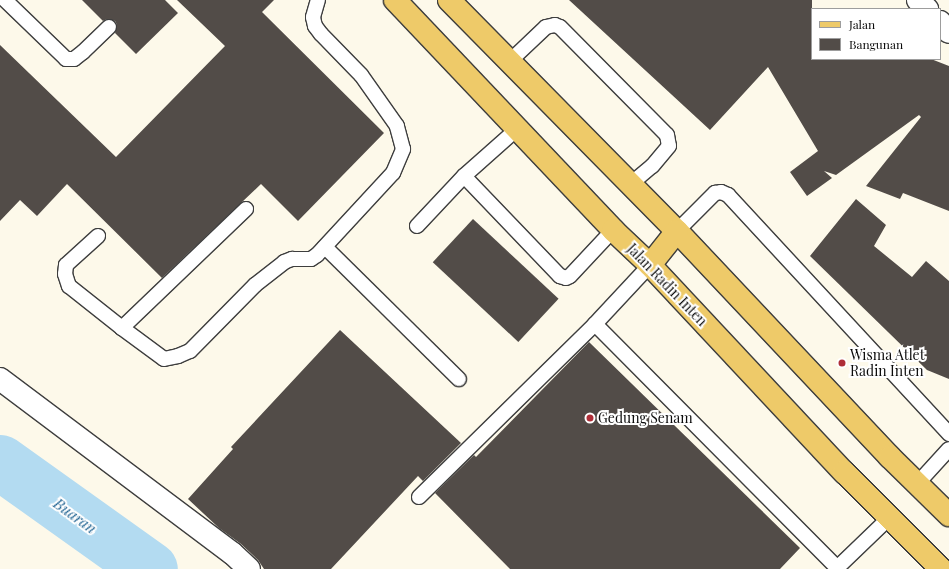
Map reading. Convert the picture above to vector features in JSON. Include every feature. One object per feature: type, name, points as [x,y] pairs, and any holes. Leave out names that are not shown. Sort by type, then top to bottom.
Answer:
[{"type":"main road","name":"Jalan Radin Inten","points":[[395,0],[613,230],[650,265],[844,472],[942,569]]},
{"type":"main road","points":[[449,0],[629,185],[677,231],[917,484],[949,515]]},
{"type":"main road","points":[[650,265],[677,231]]},
{"type":"street","points":[[918,0],[926,8]]},
{"type":"street","points":[[941,23],[949,32]]},
{"type":"street","points":[[0,379],[232,553],[249,569]]},
{"type":"lane","points":[[6,0],[66,59],[74,59],[109,27]]},
{"type":"lane","points":[[98,236],[66,265],[65,274],[69,286],[164,359],[178,356],[190,351],[255,285],[284,262],[292,258],[311,258],[325,247],[393,173],[403,149],[397,126],[361,75],[314,26],[312,17],[318,0]]},
{"type":"lane","points":[[509,62],[546,27],[555,25],[560,27],[667,135],[669,146],[652,166],[629,185]]},
{"type":"lane","points":[[417,226],[464,176],[517,129]]},
{"type":"lane","points":[[464,176],[560,276],[566,278],[570,276],[613,230]]},
{"type":"lane","points":[[677,231],[714,193],[721,192],[728,195],[949,434]]},
{"type":"lane","points":[[122,328],[246,210]]},
{"type":"lane","points":[[325,247],[459,378]]},
{"type":"lane","points":[[419,497],[595,324],[650,265]]},
{"type":"lane","points":[[595,324],[837,569],[890,518]]},
{"type":"lane","points":[[917,484],[949,449]]},
{"type":"building","points":[[82,0],[165,0],[178,13],[136,54],[115,33],[117,25],[115,21],[107,19],[103,21]]},
{"type":"building","points":[[177,0],[274,0],[262,12],[384,133],[298,221],[261,184],[162,278],[67,184],[37,216],[20,200],[0,221],[0,45],[116,157],[225,46]]},
{"type":"building","points":[[569,0],[812,0],[811,60],[934,60],[949,66],[949,211],[903,193],[900,199],[866,186],[921,117],[919,115],[836,175],[824,171],[832,178],[807,196],[790,172],[818,151],[768,67],[710,130]]},
{"type":"building","points":[[856,199],[886,225],[874,246],[912,277],[926,261],[949,281],[949,379],[927,370],[810,256]]},
{"type":"building","points":[[473,219],[559,299],[518,342],[433,262]]},
{"type":"building","points":[[340,330],[461,443],[423,481],[418,476],[331,569],[264,569],[258,560],[241,544],[219,528],[188,499],[233,449],[231,447]]},
{"type":"building","name":"Gedung Senam","points":[[589,342],[800,548],[780,569],[510,569],[435,493],[474,455],[476,457]]},
{"type":"waterway","name":"Buaran","points":[[0,462],[150,569]]},
{"type":"waterway","name":"Buaran","points":[[143,569],[146,566]]},
{"type":"place","name":"Wisma Atlet Radin Inten","points":[[842,363]]},
{"type":"place","name":"Gedung Senam","points":[[590,418]]}]
